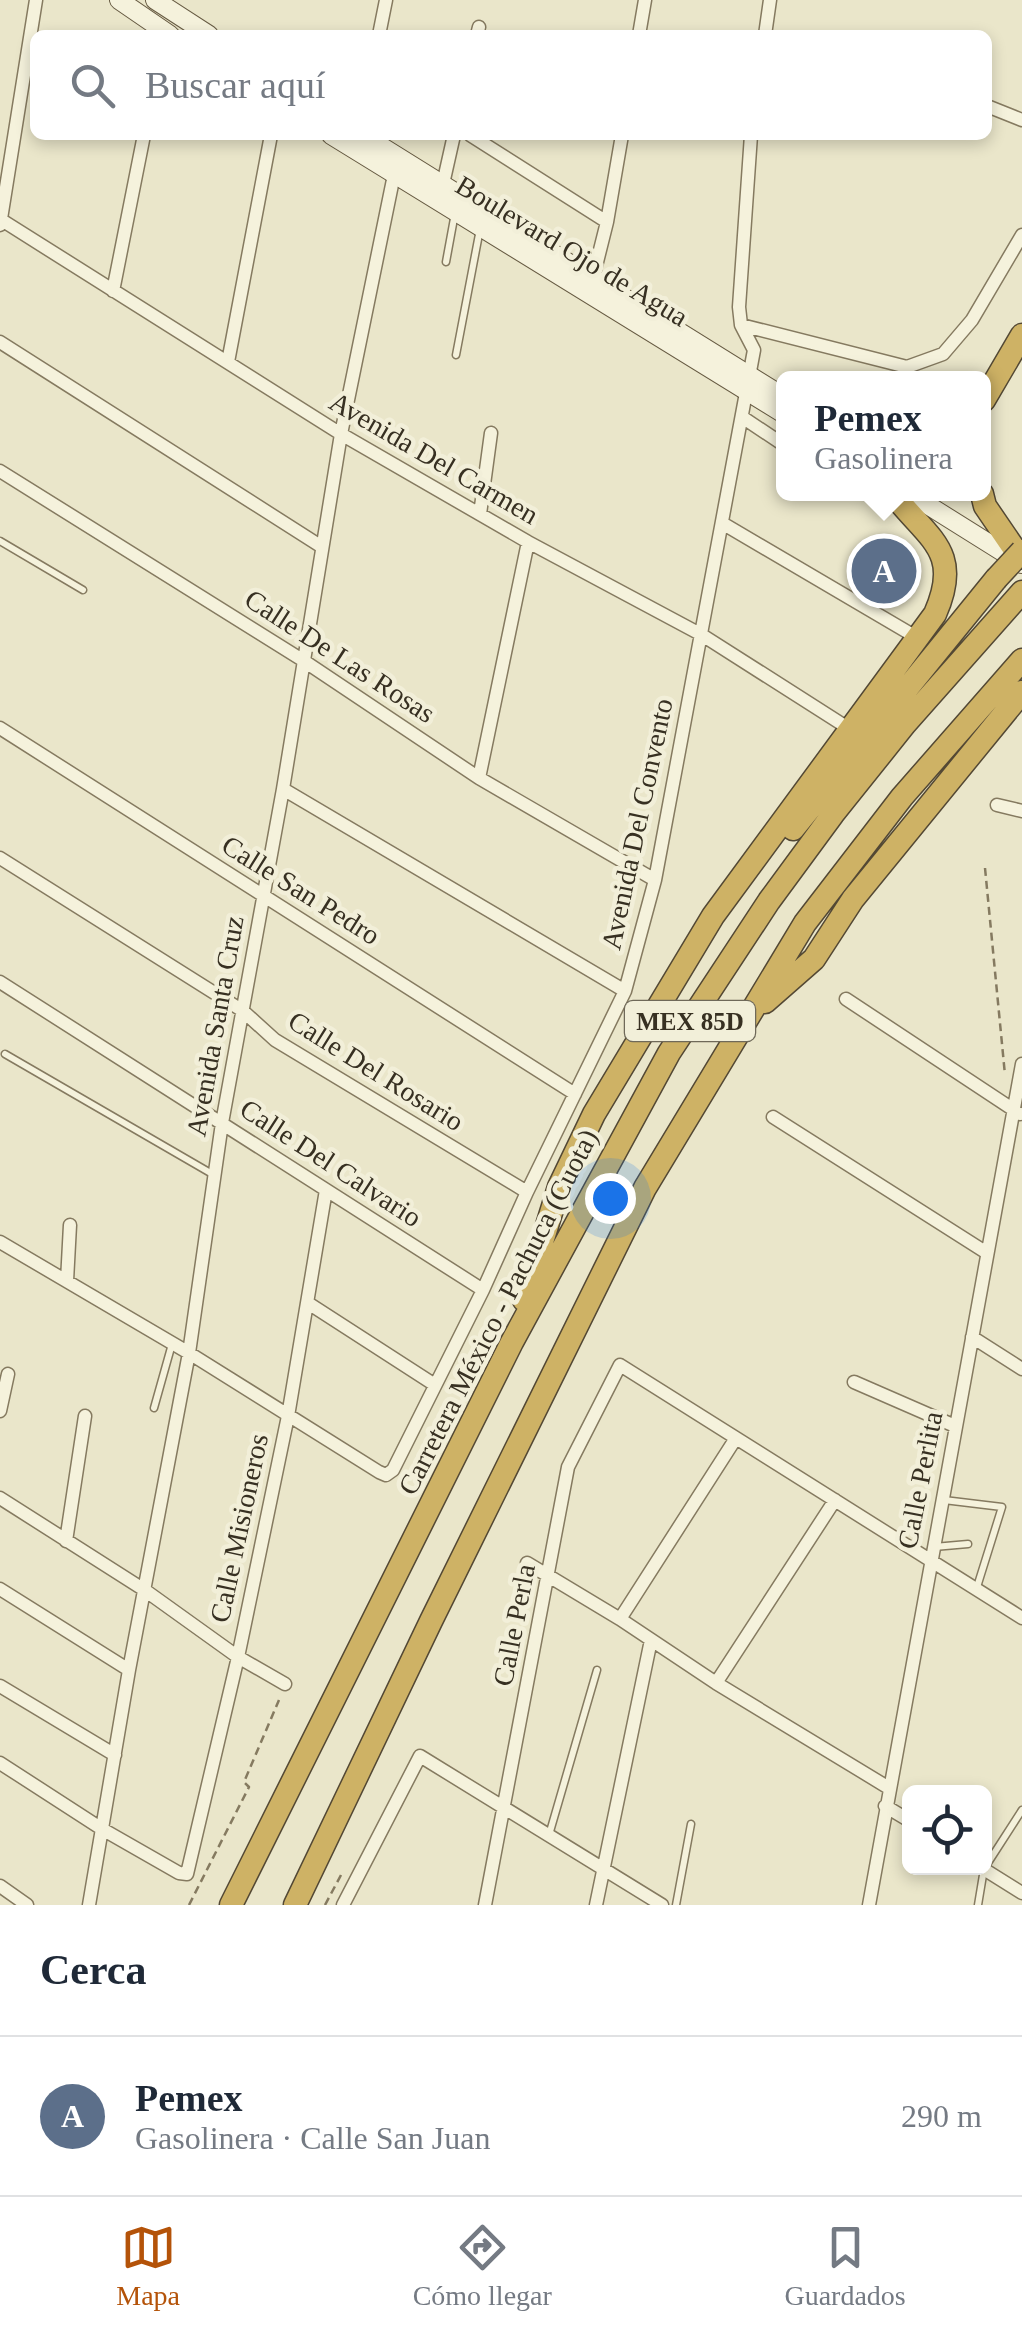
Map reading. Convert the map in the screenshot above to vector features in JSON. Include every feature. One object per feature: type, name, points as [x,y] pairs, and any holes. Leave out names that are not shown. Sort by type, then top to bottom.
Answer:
[{"type":"highway","points":[[991,388],[1022,334]]},
{"type":"highway","points":[[512,1342],[559,1186],[594,1114],[713,916],[935,614],[947,588],[946,563],[932,538],[899,501]]},
{"type":"highway","points":[[713,916],[754,878],[996,578],[1020,554],[984,501]]},
{"type":"highway","name":"Carretera México - Pachuca (Cuota)","points":[[231,1905],[512,1342],[637,1108],[679,1038],[832,814],[905,724],[1022,592]]},
{"type":"highway","name":"MEX 85D","points":[[295,1905],[645,1188],[806,922],[902,797],[1022,660]]},
{"type":"highway","points":[[747,1017],[814,960],[853,899],[1022,692]]},
{"type":"main road","points":[[119,0],[160,30]]},
{"type":"main road","points":[[155,0],[201,30]]},
{"type":"main road","name":"Boulevard Ojo de Agua","points":[[359,140],[455,212],[748,382],[776,394]]},
{"type":"main road","name":"Boulevard Ojo de Agua","points":[[396,166],[443,184],[593,278],[748,382],[776,407]]},
{"type":"main road","points":[[923,501],[1020,554]]},
{"type":"main road","points":[[942,501],[1020,554]]},
{"type":"street","points":[[31,30],[36,0]]},
{"type":"street","points":[[379,30],[386,0]]},
{"type":"street","points":[[640,30],[645,0]]},
{"type":"street","points":[[767,30],[770,0]]},
{"type":"street","points":[[0,221],[30,37]]},
{"type":"street","points":[[992,108],[1022,120]]},
{"type":"street","points":[[113,291],[143,140]]},
{"type":"street","points":[[228,362],[270,140]]},
{"type":"street","points":[[443,184],[453,140]]},
{"type":"street","points":[[478,140],[607,222]]},
{"type":"street","points":[[593,278],[621,140]]},
{"type":"street","name":"Avenida Del Convento","points":[[288,1416],[386,1475],[393,1470],[484,1290],[625,991],[655,880],[754,350],[741,325],[739,307],[751,140]]},
{"type":"street","name":"Avenida Santa Cruz","points":[[89,1905],[189,1353],[222,1123],[283,789],[341,434],[396,166]]},
{"type":"street","name":"Avenida Del Carmen","points":[[0,221],[341,434],[528,542],[702,635],[848,728]]},
{"type":"street","points":[[741,325],[906,367],[944,354],[972,320],[1022,235]]},
{"type":"street","points":[[0,342],[322,547]]},
{"type":"street","points":[[742,417],[776,440]]},
{"type":"street","points":[[480,514],[491,433]]},
{"type":"street","name":"Calle De Las Rosas","points":[[0,471],[304,660],[479,778],[655,880]]},
{"type":"street","points":[[722,523],[916,637]]},
{"type":"street","points":[[479,778],[528,542]]},
{"type":"street","name":"Calle San Pedro","points":[[0,728],[575,1094]]},
{"type":"street","points":[[283,789],[625,991]]},
{"type":"street","points":[[997,805],[1022,811]]},
{"type":"street","name":"Calle Del Rosario","points":[[0,858],[243,1010],[276,1040],[527,1192]]},
{"type":"street","name":"Calle Del Calvario","points":[[0,982],[484,1290]]},
{"type":"street","points":[[846,1000],[1018,1108]]},
{"type":"street","name":"Calle Perlita","points":[[869,1905],[987,1253],[1018,1108],[1022,1064]]},
{"type":"street","points":[[773,1118],[987,1253]]},
{"type":"street","name":"Calle Misioneros","points":[[102,1829],[187,1874],[288,1416],[326,1190]]},
{"type":"street","points":[[67,1281],[70,1226]]},
{"type":"street","points":[[0,1242],[288,1416]]},
{"type":"street","points":[[308,1302],[435,1385]]},
{"type":"street","points":[[972,1337],[1022,1369]]},
{"type":"street","name":"Calle Perla","points":[[485,1905],[568,1467],[615,1370],[620,1366],[736,1438]]},
{"type":"street","points":[[0,1411],[8,1374]]},
{"type":"street","points":[[854,1382],[956,1426]]},
{"type":"street","points":[[66,1542],[85,1416]]},
{"type":"street","points":[[620,1619],[736,1438],[834,1500],[932,1553],[1022,1618]]},
{"type":"street","points":[[0,1498],[286,1684]]},
{"type":"street","points":[[716,1684],[834,1500]]},
{"type":"street","points":[[527,1563],[716,1684],[890,1788]]},
{"type":"street","points":[[0,1589],[129,1670]]},
{"type":"street","points":[[596,1905],[652,1640]]},
{"type":"street","points":[[0,1686],[115,1755]]},
{"type":"street","points":[[342,1905],[420,1756],[662,1905]]},
{"type":"street","points":[[0,1763],[102,1829]]},
{"type":"street","points":[[885,1806],[902,1817]]},
{"type":"street","points":[[992,1874],[1022,1893]]},
{"type":"street","points":[[0,1886],[27,1905]]},
{"type":"lane","points":[[446,262],[455,212]]},
{"type":"lane","points":[[456,355],[480,227]]},
{"type":"lane","points":[[0,541],[82,590]]},
{"type":"lane","points":[[5,1054],[214,1175]]},
{"type":"lane","points":[[154,1408],[172,1343]]},
{"type":"lane","points":[[942,1499],[1002,1508],[976,1588]]},
{"type":"lane","points":[[932,1553],[968,1544]]},
{"type":"lane","points":[[549,1836],[597,1670]]},
{"type":"lane","points":[[992,1855],[1022,1810]]},
{"type":"lane","points":[[676,1905],[691,1824]]},
{"type":"lane","points":[[978,1905],[982,1875]]},
{"type":"path","points":[[985,868],[1005,1082],[1018,1108]]},
{"type":"path","points":[[189,1905],[249,1787],[244,1782],[286,1684]]},
{"type":"place","name":"Pemex","points":[[884,571]]}]
